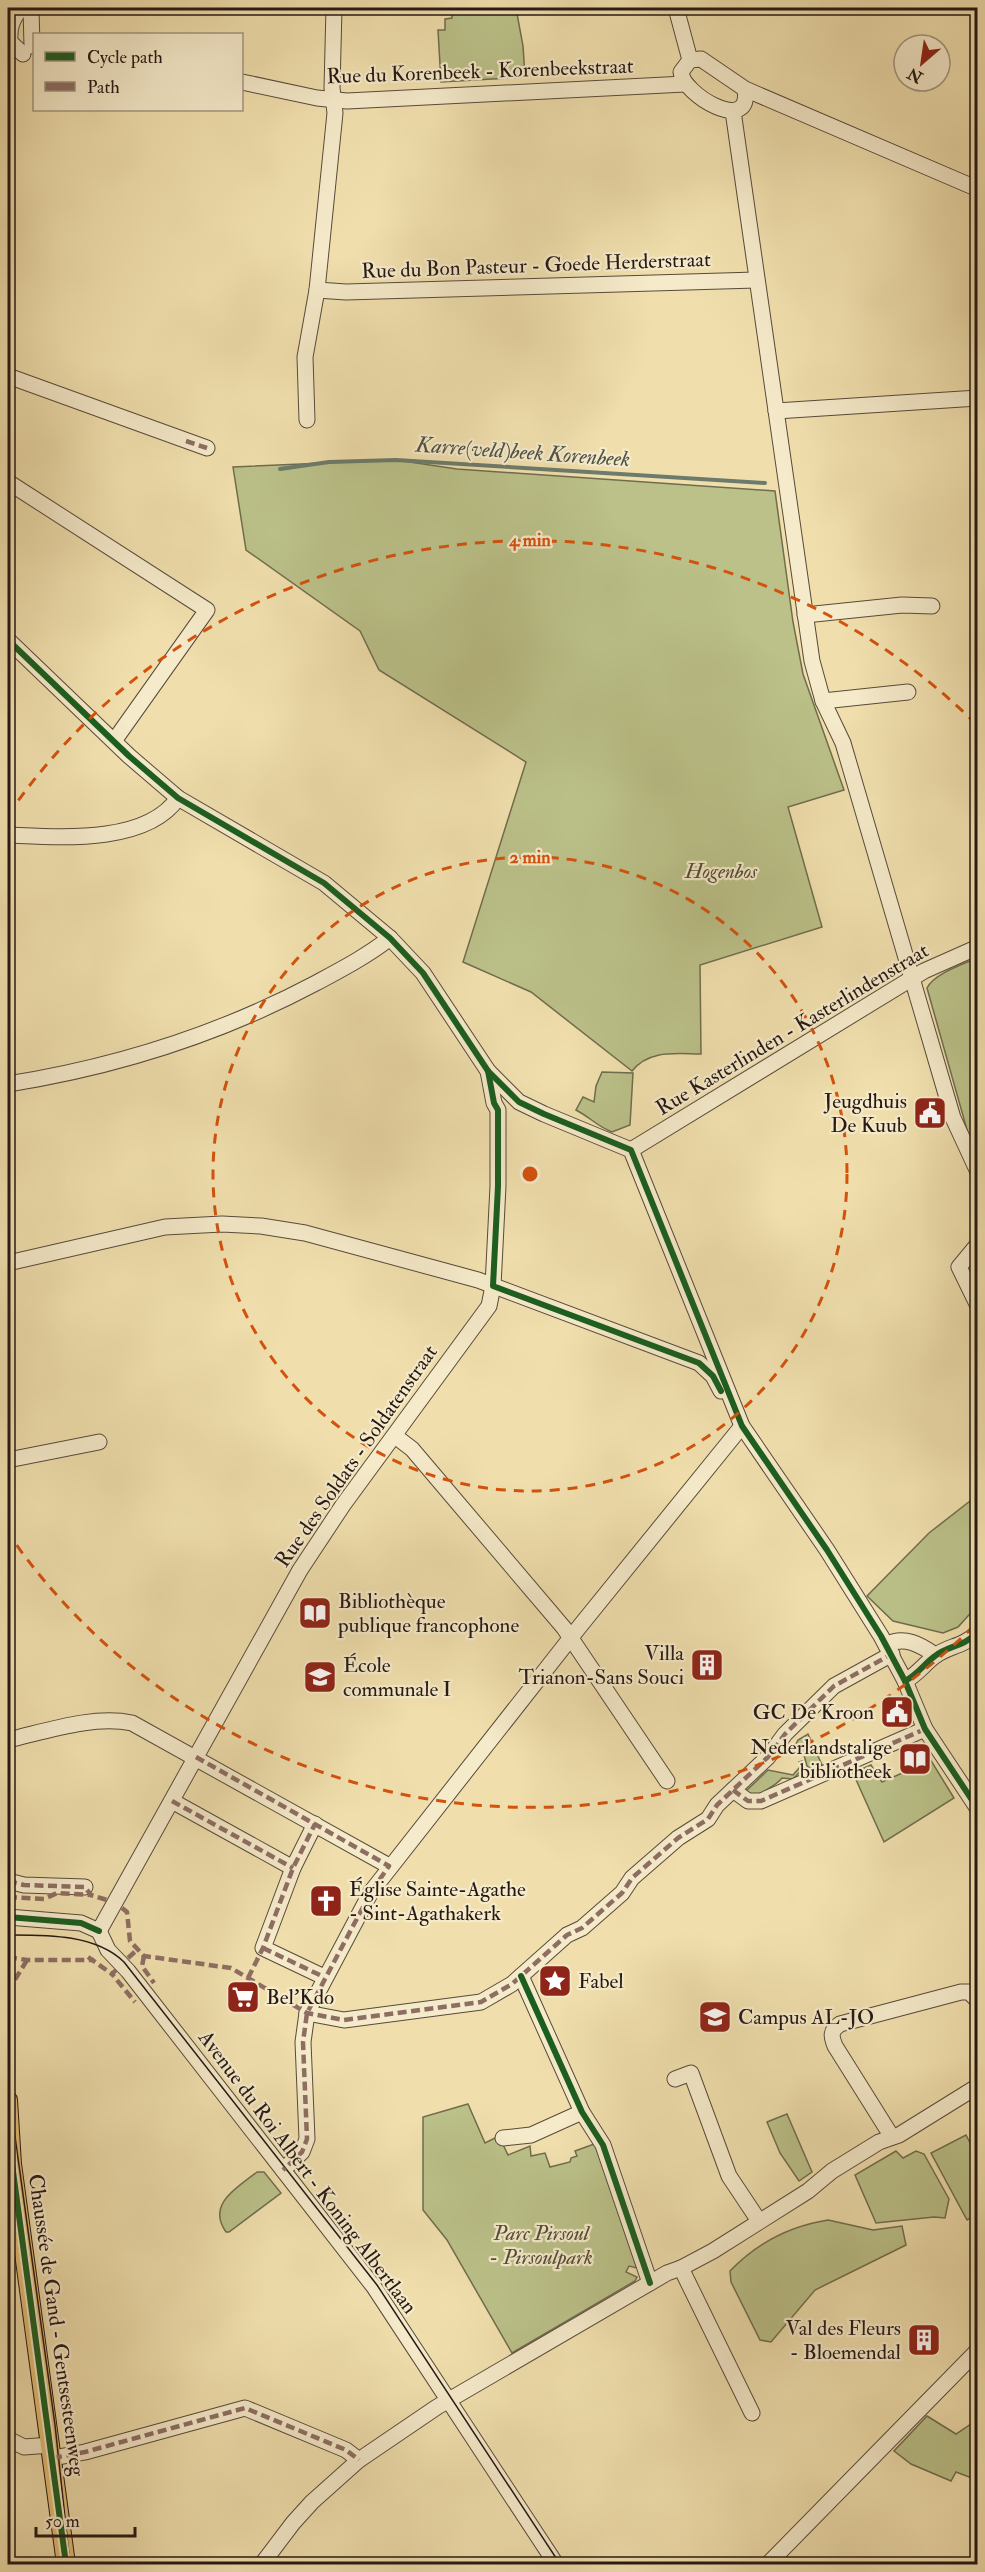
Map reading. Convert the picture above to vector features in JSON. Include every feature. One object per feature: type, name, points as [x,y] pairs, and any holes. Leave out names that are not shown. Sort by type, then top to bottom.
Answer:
[{"type":"main road","name":"Chaussée de Gand - Gentsesteenweg","points":[[8,2100],[10,2158],[66,2565]]},
{"type":"street","points":[[21,8],[10,23],[9,43],[30,49]]},
{"type":"street","points":[[30,49],[31,8]]},
{"type":"street","points":[[307,420],[305,357],[317,290],[335,113],[333,8]]},
{"type":"street","points":[[676,8],[690,60]]},
{"type":"street","points":[[8,59],[30,49]]},
{"type":"street","points":[[745,89],[745,101],[742,106],[733,111],[720,108],[685,84],[681,72],[690,60],[701,59],[745,89],[978,189]]},
{"type":"street","name":"Rue du Korenbeek - Korenbeekstraat","points":[[243,82],[347,101],[685,84]]},
{"type":"street","points":[[733,111],[812,661],[823,701],[843,743],[953,1118],[978,1172]]},
{"type":"street","name":"Rue du Bon Pasteur - Goede Herderstraat","points":[[317,290],[346,292],[756,280]]},
{"type":"street","points":[[8,376],[207,448]]},
{"type":"street","points":[[776,411],[978,398]]},
{"type":"street","points":[[8,482],[207,610],[114,741]]},
{"type":"street","points":[[804,615],[902,605],[932,606]]},
{"type":"street","points":[[8,640],[146,772],[178,798],[324,883],[390,938],[423,973],[488,1071],[519,1102],[631,1150],[714,1351],[730,1402],[742,1426],[827,1550],[889,1650],[925,1729],[978,1809]]},
{"type":"street","points":[[823,701],[908,692]]},
{"type":"street","points":[[8,835],[86,836],[116,831],[163,814],[178,798]]},
{"type":"street","points":[[8,1084],[49,1077],[136,1056],[203,1033],[272,1006],[350,965],[390,938]]},
{"type":"street","name":"Rue Kasterlinden - Kasterlindenstraat","points":[[631,1150],[913,978],[978,947]]},
{"type":"street","name":"Rue des Soldats - Soldatenstraat","points":[[99,1931],[300,1570],[343,1505],[489,1306],[493,1286],[498,1186],[498,1110],[494,1103],[488,1071]]},
{"type":"street","points":[[498,1110],[519,1102]]},
{"type":"street","points":[[8,1263],[165,1227],[222,1224],[261,1226],[305,1233],[493,1286],[699,1363],[713,1376],[723,1395],[730,1402]]},
{"type":"street","points":[[978,1244],[960,1267],[978,1306]]},
{"type":"street","points":[[699,1363],[707,1354],[714,1351]]},
{"type":"street","points":[[283,2170],[302,2152],[307,2139],[303,2042],[308,2013],[324,1977],[371,1892],[742,1426]]},
{"type":"street","points":[[395,1436],[412,1449],[571,1638],[667,1781]]},
{"type":"street","points":[[8,1460],[99,1442]]},
{"type":"street","points":[[905,1681],[924,1668],[935,1655],[969,1641],[978,1632]]},
{"type":"street","points":[[308,2013],[344,2020],[481,2002],[521,1976],[567,1935],[582,1928],[622,1893],[632,1878],[678,1838],[696,1829],[708,1819],[717,1805],[768,1757],[785,1734],[834,1686],[889,1650],[893,1641],[902,1640],[920,1645],[935,1655]]},
{"type":"street","points":[[8,1740],[85,1724],[120,1720],[132,1723],[390,1866]]},
{"type":"street","points":[[733,1790],[748,1801],[761,1801],[925,1729]]},
{"type":"street","points":[[172,1801],[293,1868]]},
{"type":"street","points":[[315,1824],[293,1868],[263,1948],[324,1977]]},
{"type":"street","points":[[8,1881],[24,1885],[85,1887]]},
{"type":"street","points":[[8,1917],[81,1923],[99,1931]]},
{"type":"street","name":"Avenue du Roi Albert - Koning Albertlaan","points":[[99,1931],[116,1959],[128,1971],[374,2287],[553,2563]]},
{"type":"street","points":[[521,1976],[582,2112],[603,2145],[650,2283]]},
{"type":"street","points":[[892,2138],[835,2046],[831,2036],[833,2029],[840,2024],[961,1992],[969,1992],[978,2001]]},
{"type":"street","points":[[675,2079],[697,2070],[729,2176],[759,2221]]},
{"type":"street","points":[[262,2565],[293,2523],[359,2460],[449,2401],[650,2283],[681,2268],[808,2191],[832,2171],[879,2142],[892,2138],[978,2086]]},
{"type":"street","points":[[503,2138],[531,2135],[582,2112]]},
{"type":"street","points":[[681,2268],[752,2413]]},
{"type":"street","points":[[768,2565],[978,2350]]},
{"type":"street","points":[[8,2439],[24,2447],[85,2452],[245,2408],[346,2450],[359,2460]]},
{"type":"green space","points":[[451,8],[516,8],[523,46],[525,77],[441,82],[438,30],[445,30],[445,19],[452,18]]},
{"type":"green space","name":"Hogenbos","points":[[396,460],[457,469],[775,491],[793,622],[803,674],[844,790],[788,807],[822,927],[700,965],[701,1054],[655,1056],[639,1064],[632,1071],[531,992],[463,962],[526,762],[379,670],[360,631],[246,550],[233,467]]},
{"type":"green space","points":[[977,958],[977,1151],[969,1137],[927,988],[942,974]]},
{"type":"green space","points":[[602,1072],[633,1073],[630,1125],[612,1132],[576,1110],[583,1097],[594,1102],[596,1086]]},
{"type":"green space","points":[[970,1501],[977,1512],[977,1606],[958,1627],[943,1633],[893,1621],[867,1596],[929,1533]]},
{"type":"green space","points":[[808,1734],[822,1765],[813,1770],[807,1766],[804,1755],[795,1746],[798,1740]]},
{"type":"green space","points":[[922,1746],[954,1798],[884,1842],[853,1773],[871,1765],[882,1782],[927,1762],[920,1747]]},
{"type":"green space","points":[[802,1761],[801,1771],[793,1779],[782,1778],[757,1798],[746,1791],[768,1770],[793,1775],[800,1767],[799,1762]]},
{"type":"green space","name":"Parc Pirsoul - Pirsoulpark","points":[[468,2104],[485,2143],[499,2136],[508,2155],[530,2146],[531,2156],[545,2153],[550,2167],[570,2162],[571,2158],[577,2156],[575,2151],[597,2143],[637,2268],[629,2266],[626,2272],[637,2277],[635,2281],[512,2353],[447,2240],[423,2210],[423,2117]]},
{"type":"green space","points":[[787,2114],[812,2172],[799,2181],[780,2153],[767,2122]]},
{"type":"green space","points":[[966,2135],[977,2156],[977,2214],[967,2220],[931,2153]]},
{"type":"green space","points":[[896,2151],[903,2158],[916,2151],[924,2154],[949,2199],[945,2218],[876,2223],[855,2175]]},
{"type":"green space","points":[[257,2172],[264,2172],[281,2193],[226,2232],[221,2222],[222,2205],[234,2190]]},
{"type":"green space","points":[[828,2220],[873,2230],[902,2226],[906,2245],[815,2290],[771,2342],[760,2340],[731,2282],[730,2271],[751,2252],[775,2237],[787,2231]]},
{"type":"green space","points":[[927,2416],[956,2434],[971,2424],[977,2423],[977,2480],[956,2472],[951,2481],[911,2464],[894,2451]]},
{"type":"waterway","name":"Karre(veld)beek Korenbeek","points":[[280,469],[329,462],[396,460],[765,483]]},
{"type":"tram line","points":[[8,1935],[54,1936],[85,1941],[99,1946],[124,1962],[377,2285],[560,2564]]},
{"type":"tram line","points":[[8,2086],[55,2425],[70,2564]]},
{"type":"tram line","points":[[8,2165],[57,2519]]},
{"type":"marked path","points":[[186,441],[207,448]]},
{"type":"marked path","points":[[122,1908],[127,1912],[130,1941],[144,1956],[231,1968],[307,2013],[344,2020],[481,2002],[512,1984],[567,1935],[582,1928],[622,1893],[632,1878],[678,1838],[708,1819],[717,1805],[768,1757],[785,1734],[834,1686],[892,1654]]},
{"type":"marked path","points":[[733,1790],[748,1801],[761,1801],[925,1729]]},
{"type":"marked path","points":[[196,1757],[389,1866],[371,1892],[307,2013],[303,2042],[307,2139],[302,2152],[283,2170]]},
{"type":"marked path","points":[[172,1801],[293,1868]]},
{"type":"marked path","points":[[248,1978],[263,1948],[293,1868],[315,1824]]},
{"type":"marked path","points":[[8,1881],[24,1885],[85,1887],[91,1895],[107,1900]]},
{"type":"marked path","points":[[8,1897],[44,1899],[57,1893],[91,1895]]},
{"type":"marked path","points":[[263,1948],[324,1977]]},
{"type":"marked path","points":[[128,1958],[137,1950]]},
{"type":"marked path","points":[[144,1956],[142,1966],[154,1983]]},
{"type":"marked path","points":[[8,1957],[27,1960],[94,1960]]},
{"type":"marked path","points":[[88,1957],[112,1974]]},
{"type":"marked path","points":[[8,1991],[27,1960]]},
{"type":"marked path","points":[[116,1970],[112,1974],[135,2002]]},
{"type":"marked path","points":[[53,2458],[85,2452],[245,2408],[346,2450],[359,2460]]},
{"type":"cycle path","points":[[8,640],[129,756],[178,798],[324,883],[390,938],[423,973],[488,1071],[519,1102],[631,1150],[742,1426],[827,1550],[881,1636],[905,1681],[925,1729],[978,1809]]},
{"type":"cycle path","points":[[488,1071],[494,1103],[498,1110],[498,1186],[493,1286],[699,1363],[713,1376],[721,1391]]},
{"type":"cycle path","points":[[905,1681],[940,1652],[966,1641],[978,1632]]},
{"type":"cycle path","points":[[8,1917],[81,1923],[99,1931]]},
{"type":"cycle path","points":[[521,1976],[582,2112],[603,2145],[650,2283]]},
{"type":"cycle path","points":[[8,2100],[12,2164],[66,2564]]},
{"type":"place","name":"Jeugdhuis De Kuub","points":[[930,1113]]},
{"type":"place","name":"Bibliothèque publique francophone","points":[[315,1613]]},
{"type":"place","name":"Villa Trianon-Sans Souci","points":[[707,1665]]},
{"type":"place","name":"École communale I","points":[[320,1677]]},
{"type":"place","name":"GC De Kroon","points":[[897,1712]]},
{"type":"place","name":"Nederlandstalige bibliotheek","points":[[915,1759]]},
{"type":"place","name":"Église Sainte-Agathe - Sint-Agathakerk","points":[[326,1901]]},
{"type":"place","name":"Fabel","points":[[555,1981]]},
{"type":"place","name":"Bel'Kdo","points":[[243,1997]]},
{"type":"place","name":"Campus AL-JO","points":[[715,2017]]},
{"type":"place","name":"Val des Fleurs - Bloemendal","points":[[924,2340]]}]
